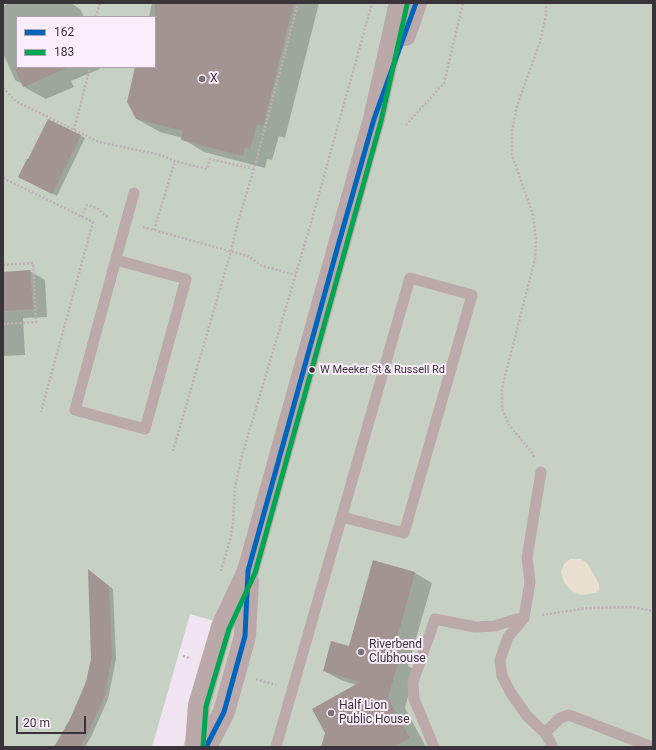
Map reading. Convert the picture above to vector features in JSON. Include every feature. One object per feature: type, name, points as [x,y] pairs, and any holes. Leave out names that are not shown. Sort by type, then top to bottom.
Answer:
[{"type":"main road","points":[[196,747],[199,706],[222,627],[248,571],[374,118],[400,3]]},
{"type":"main road","points":[[374,118],[416,3]]},
{"type":"main road","points":[[206,747],[224,712],[245,636],[248,571]]},
{"type":"lane","points":[[116,260],[186,279],[145,429],[75,410],[134,194]]},
{"type":"lane","points":[[276,747],[410,278],[472,295],[404,533],[342,517]]},
{"type":"lane","points":[[540,472],[527,558],[530,582],[524,618],[508,637],[500,660],[502,676],[511,693],[527,716],[545,733],[552,747]]},
{"type":"lane","points":[[434,747],[414,699],[413,682],[435,619],[475,627],[495,626],[524,618]]},
{"type":"lane","points":[[545,733],[560,718],[569,716],[652,747]]},
{"type":"path","points":[[96,16],[100,3]]},
{"type":"path","points":[[174,451],[254,169],[298,3]]},
{"type":"path","points":[[221,573],[231,536],[235,488],[241,460],[296,275],[372,3]]},
{"type":"path","points":[[406,125],[444,83],[463,3]]},
{"type":"path","points":[[540,472],[533,454],[509,425],[502,409],[502,388],[535,259],[536,246],[533,216],[512,155],[512,131],[517,106],[540,42],[546,15],[546,3]]},
{"type":"path","points":[[74,130],[90,68]]},
{"type":"path","points":[[3,88],[17,102],[99,142],[161,155],[174,161],[207,169],[210,159],[254,169]]},
{"type":"path","points":[[154,230],[174,161]]},
{"type":"path","points":[[3,178],[93,222],[41,412]]},
{"type":"path","points":[[81,217],[87,205],[97,208],[105,216],[248,256],[262,266],[296,275]]},
{"type":"path","points":[[3,265],[33,263],[36,322],[3,324]]},
{"type":"path","points":[[524,618],[587,608],[632,607],[653,611]]},
{"type":"path","points":[[256,679],[292,690]]},
{"type":"green space","points":[[3,3],[653,3],[653,747],[183,747],[217,622],[190,614],[152,747],[3,747]]},
{"type":"sand","points":[[570,559],[581,559],[587,563],[599,584],[599,590],[596,593],[581,595],[572,591],[565,584],[561,572],[564,564]]},
{"type":"building","name":"X","points":[[155,3],[294,3],[263,126],[257,124],[250,149],[245,147],[243,156],[181,140],[183,131],[136,119],[127,102],[135,68],[156,68]]},
{"type":"building","points":[[14,67],[67,68],[23,87]]},
{"type":"building","points":[[48,119],[81,135],[52,194],[18,177]]},
{"type":"building","points":[[30,270],[33,309],[3,311],[3,272]]},
{"type":"building","name":"Riverbend Clubhouse","points":[[373,560],[415,572],[392,657],[399,659],[388,698],[410,738],[393,747],[321,747],[325,733],[312,709],[360,682],[323,671],[331,641],[349,646]]},
{"type":"building","points":[[88,569],[109,586],[112,657],[104,697],[80,747],[54,747],[70,719],[86,682],[91,659]]},
{"type":"transit line","name":"162","points":[[206,747],[224,712],[245,636],[248,571],[336,253],[374,119],[416,3]]},
{"type":"transit line","name":"183","points":[[203,747],[206,706],[229,629],[255,573],[381,121],[407,5]]},
{"type":"place","name":"X","points":[[202,79]]},
{"type":"place","name":"W Meeker St & Russell Rd","points":[[312,370]]},
{"type":"place","name":"Riverbend Clubhouse","points":[[361,652]]},
{"type":"place","name":"Half Lion Public House","points":[[331,713]]}]
